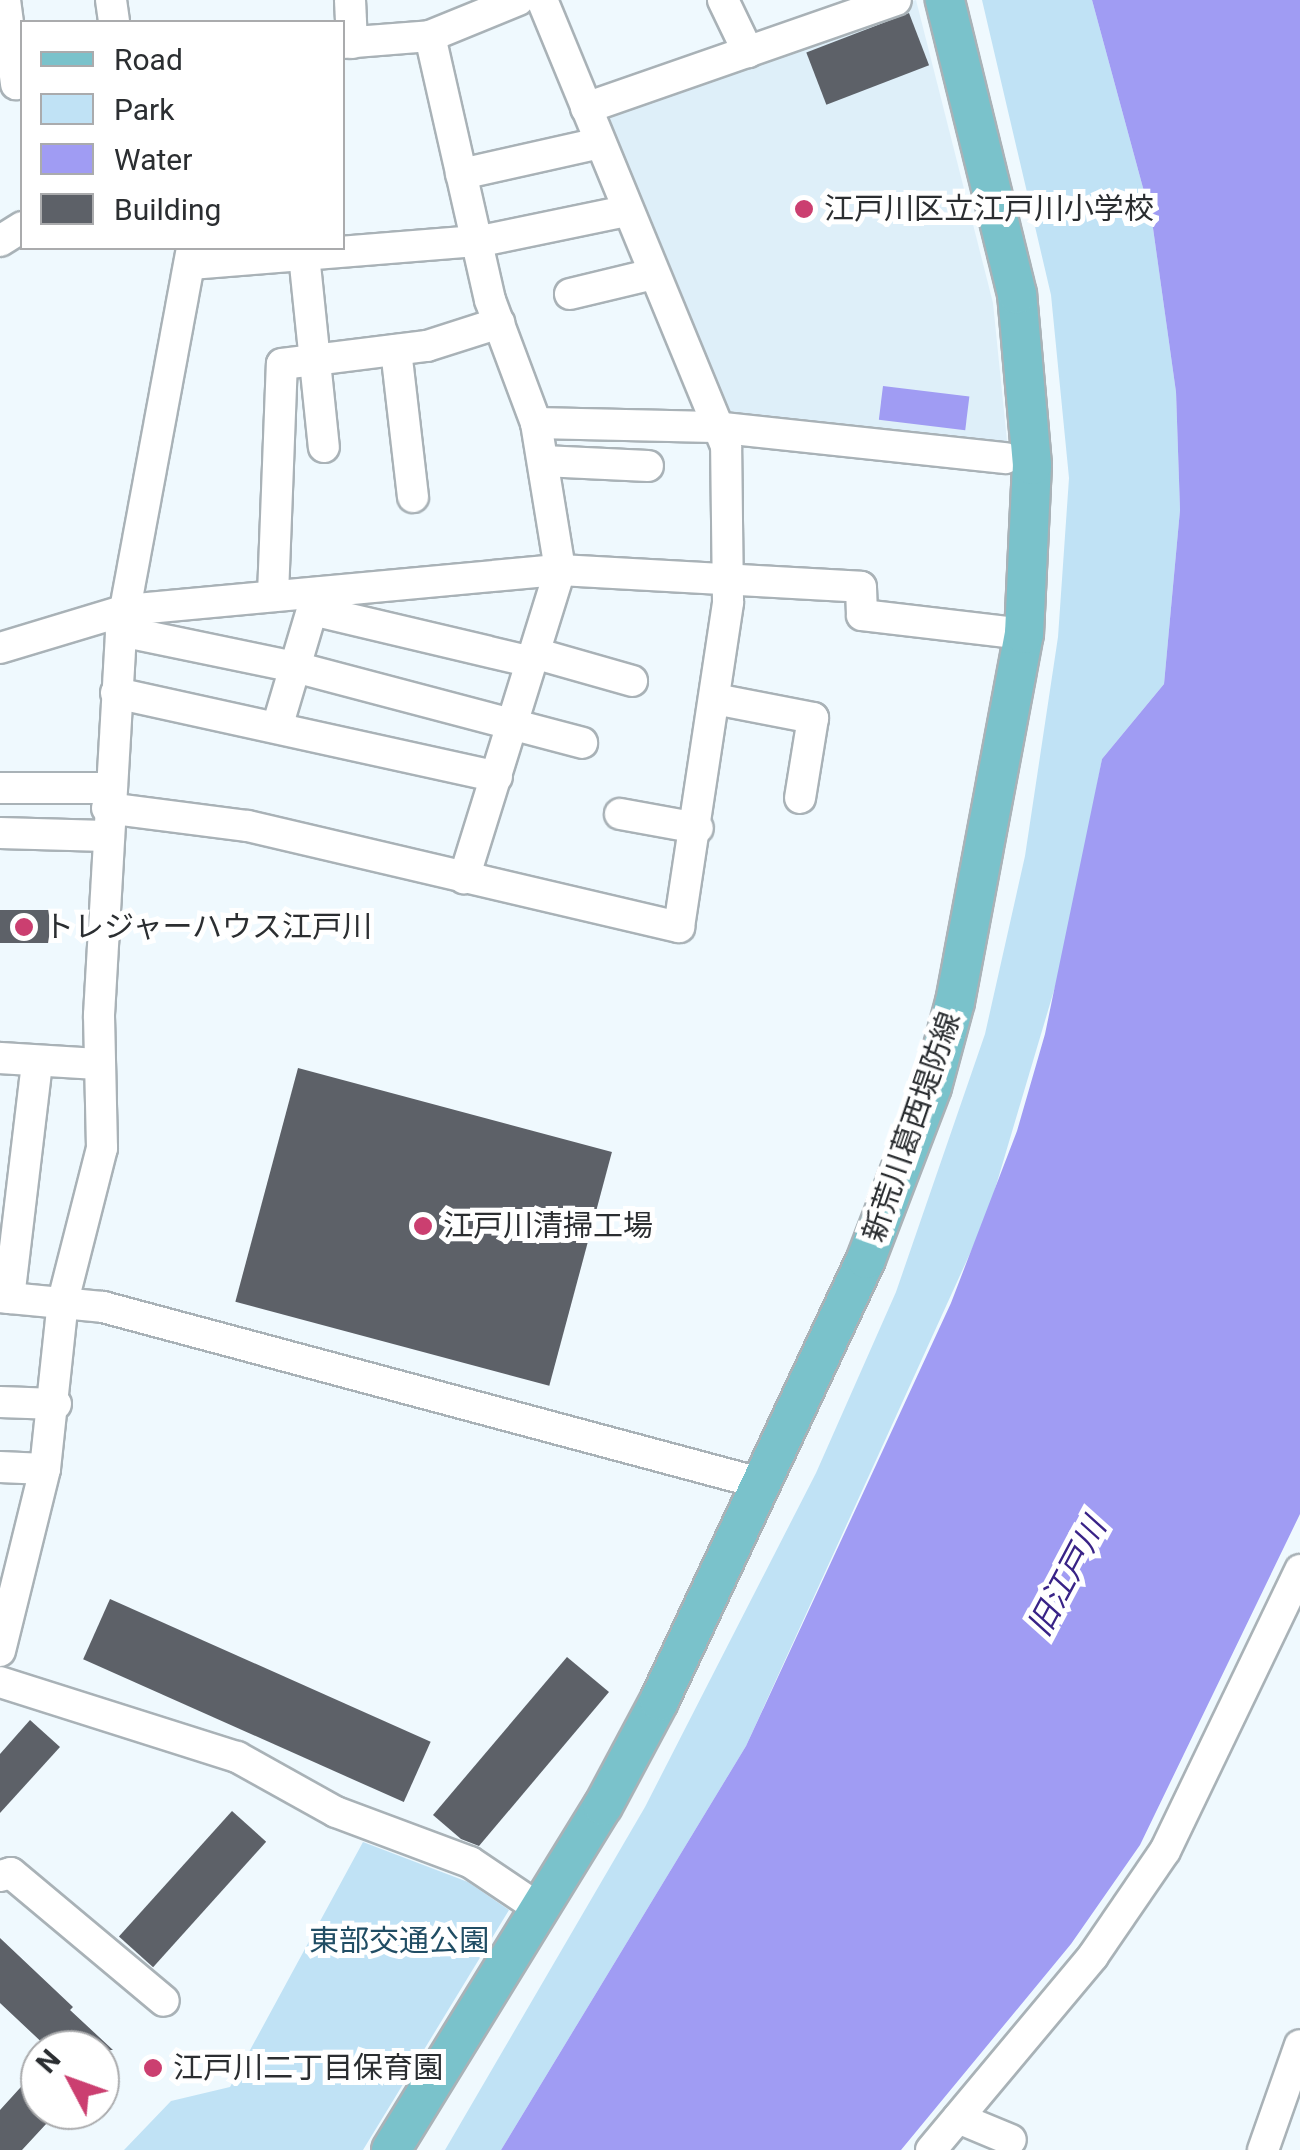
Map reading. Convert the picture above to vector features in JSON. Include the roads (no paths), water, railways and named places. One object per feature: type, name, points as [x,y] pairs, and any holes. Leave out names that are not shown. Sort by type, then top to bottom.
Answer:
[{"type":"main road","name":"新荒川葛西堤防線","points":[[391,2150],[540,1909],[650,1718],[866,1259],[932,1088],[976,917],[1024,634],[1032,465],[1024,341],[945,0]]},
{"type":"street","points":[[5,0],[13,84]]},
{"type":"street","points":[[350,0],[347,43],[430,36],[518,0]]},
{"type":"street","points":[[0,788],[108,811],[248,826],[679,927],[698,828],[729,575],[726,446],[714,427],[542,0]]},
{"type":"street","points":[[723,0],[748,52]]},
{"type":"street","points":[[586,108],[896,0]]},
{"type":"street","points":[[430,36],[474,238],[499,323],[536,422],[560,570],[464,878]]},
{"type":"street","points":[[461,174],[600,143]]},
{"type":"street","points":[[0,1651],[56,1404],[63,1301],[102,1148],[98,1064],[116,693],[124,620],[191,256],[304,255],[474,238],[626,211]]},
{"type":"street","points":[[304,255],[324,447]]},
{"type":"street","points":[[570,294],[652,274]]},
{"type":"street","points":[[274,595],[282,364],[396,350],[499,323]]},
{"type":"street","points":[[396,350],[413,497]]},
{"type":"street","points":[[536,422],[714,427],[1005,458]]},
{"type":"street","points":[[542,461],[648,466]]},
{"type":"street","points":[[315,600],[560,570],[729,575],[861,587],[862,615],[1024,634]]},
{"type":"street","points":[[0,648],[124,620],[274,595],[315,600],[632,681]]},
{"type":"street","points":[[278,724],[315,600]]},
{"type":"street","points":[[124,620],[582,743]]},
{"type":"street","points":[[116,693],[278,724],[497,777]]},
{"type":"street","points":[[715,699],[813,718],[800,798]]},
{"type":"street","points":[[0,833],[108,811]]},
{"type":"street","points":[[620,814],[698,828]]},
{"type":"street","points":[[0,1058],[98,1064]]},
{"type":"street","points":[[37,1062],[5,1297],[63,1301],[234,1340],[760,1483]]},
{"type":"street","points":[[0,1402],[56,1404]]},
{"type":"street","points":[[0,1466],[44,1468]]},
{"type":"street","points":[[931,2150],[1093,1956],[1165,1851],[1300,1570]]},
{"type":"street","points":[[0,1682],[237,1758],[336,1812],[470,1862],[540,1909]]},
{"type":"street","points":[[0,1876],[11,1874],[164,2001]]},
{"type":"street","points":[[1263,2150],[1297,2062]]},
{"type":"street","points":[[958,2118],[1010,2140]]},
{"type":"water","name":"旧江戸川","points":[[1092,0],[1300,0],[1300,1514],[1140,1845],[1071,1944],[901,2150],[501,2150],[746,1746],[951,1303],[1017,1131],[1045,1034],[1102,759],[1164,684],[1180,510],[1176,392],[1152,221]]},
{"type":"water","points":[[883,386],[969,397],[965,430],[879,420]]},
{"type":"place","name":"江戸川区立江戸川小学校","points":[[804,209]]},
{"type":"place","name":"トレジャーハウス江戸川","points":[[24,927]]},
{"type":"place","name":"江戸川清掃工場","points":[[423,1226]]},
{"type":"place","name":"江戸川二丁目保育園","points":[[153,2068]]},
{"type":"park label","name":"東部交通公園","points":[[399,1941]]}]
